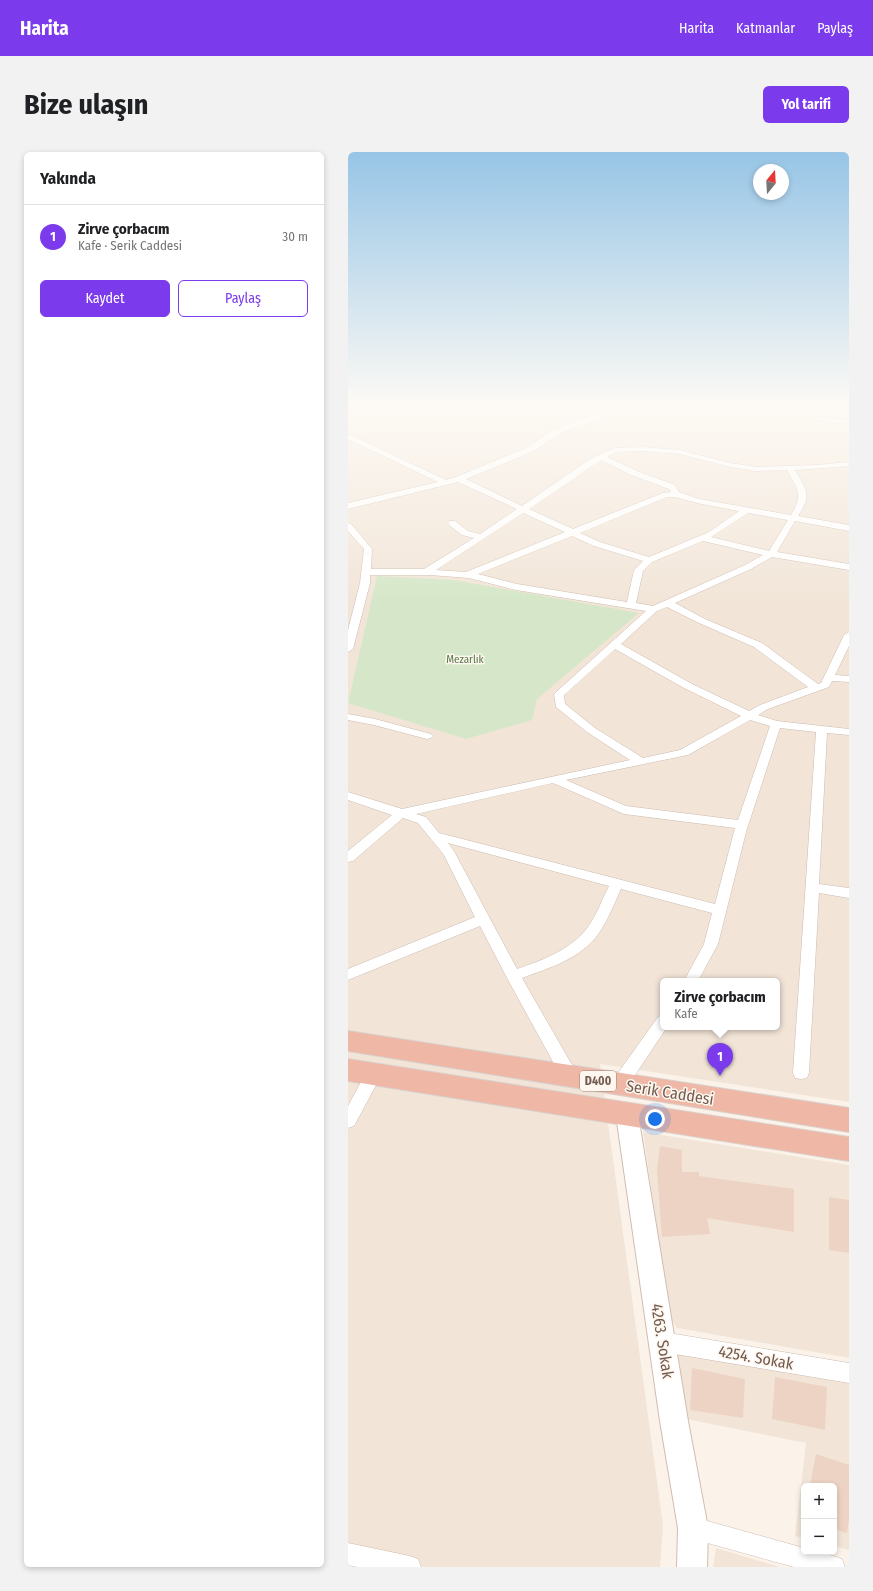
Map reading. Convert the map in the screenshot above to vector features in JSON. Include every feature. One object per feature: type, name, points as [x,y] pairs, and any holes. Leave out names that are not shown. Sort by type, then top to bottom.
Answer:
[{"type":"highway","name":"Serik Caddesi","points":[[348,1041],[849,1120]]},
{"type":"highway","name":"Serik Caddesi","points":[[361,1072],[849,1149]]},
{"type":"street","points":[[422,471],[447,483]]},
{"type":"street","points":[[348,506],[447,483],[478,471]]},
{"type":"street","points":[[426,572],[482,537],[581,471]]},
{"type":"street","points":[[630,471],[672,487],[676,494]]},
{"type":"street","points":[[640,762],[591,730],[560,705],[559,694],[654,609],[748,567],[772,554],[801,505],[803,491],[792,471]]},
{"type":"street","points":[[459,479],[524,508],[597,544],[649,560]]},
{"type":"street","points":[[467,575],[575,533],[666,495],[676,494],[697,501],[849,528]]},
{"type":"street","points":[[630,605],[639,570],[649,560],[712,534],[746,510]]},
{"type":"street","points":[[452,523],[465,533],[482,537]]},
{"type":"street","points":[[348,526],[353,538],[368,549],[365,583],[349,643]]},
{"type":"street","points":[[703,538],[772,554],[849,567]]},
{"type":"street","points":[[366,572],[426,572],[467,575],[486,578],[514,586],[654,609]]},
{"type":"street","points":[[667,603],[702,621],[758,645],[816,688]]},
{"type":"street","points":[[348,858],[402,813],[554,779],[684,753],[764,707],[825,685],[849,636]]},
{"type":"street","points":[[614,644],[688,686],[750,716],[776,724],[849,732]]},
{"type":"street","points":[[829,678],[849,679]]},
{"type":"street","points":[[348,717],[375,722],[427,736]]},
{"type":"street","points":[[692,978],[711,944],[742,825],[776,724]]},
{"type":"street","points":[[801,1073],[822,729]]},
{"type":"street","points":[[554,779],[624,810],[742,825]]},
{"type":"street","points":[[348,796],[422,820],[449,852],[514,976],[570,1077]]},
{"type":"street","points":[[436,836],[720,910]]},
{"type":"street","points":[[514,976],[563,956],[579,945],[597,925],[617,884]]},
{"type":"street","points":[[812,887],[849,893]]},
{"type":"street","points":[[348,975],[484,919]]},
{"type":"street","points":[[619,1084],[660,1025]]},
{"type":"street","points":[[348,1121],[361,1072]]},
{"type":"street","name":"4263. Sokak","points":[[627,1115],[674,1421],[693,1528],[692,1567]]},
{"type":"street","name":"4254. Sokak","points":[[663,1342],[849,1373]]},
{"type":"street","points":[[693,1528],[834,1567]]},
{"type":"street","points":[[348,1554],[410,1567]]},
{"type":"shaded area","points":[[348,471],[849,471],[849,1102],[600,1064],[663,1525],[660,1567],[348,1567]]},
{"type":"shaded area","points":[[643,1132],[849,1165],[849,1358],[677,1328],[670,1317]]},
{"type":"shaded area","points":[[678,1352],[849,1381],[849,1550],[837,1547],[837,1483],[801,1483],[806,1443],[686,1419]]},
{"type":"shaded area","points":[[801,1485],[801,1537],[795,1536]]},
{"type":"shaded area","points":[[716,1548],[780,1567],[713,1567]]},
{"type":"green space","name":"Mezarlık","points":[[377,576],[454,580],[639,613],[537,699],[532,720],[466,739],[348,703]]},
{"type":"building","points":[[660,1146],[682,1150],[682,1172],[699,1172],[699,1176],[794,1189],[794,1232],[707,1218],[710,1234],[662,1237],[657,1170]]},
{"type":"building","points":[[829,1197],[849,1200],[849,1253],[829,1250]]},
{"type":"building","points":[[692,1368],[745,1379],[743,1418],[690,1410]]},
{"type":"building","points":[[775,1377],[827,1387],[825,1430],[772,1419]]},
{"type":"building","points":[[816,1454],[849,1465],[849,1519],[847,1533],[837,1530],[837,1483],[811,1483]]},
{"type":"place","name":"Zirve çorbacım","points":[[720,1076]]}]
